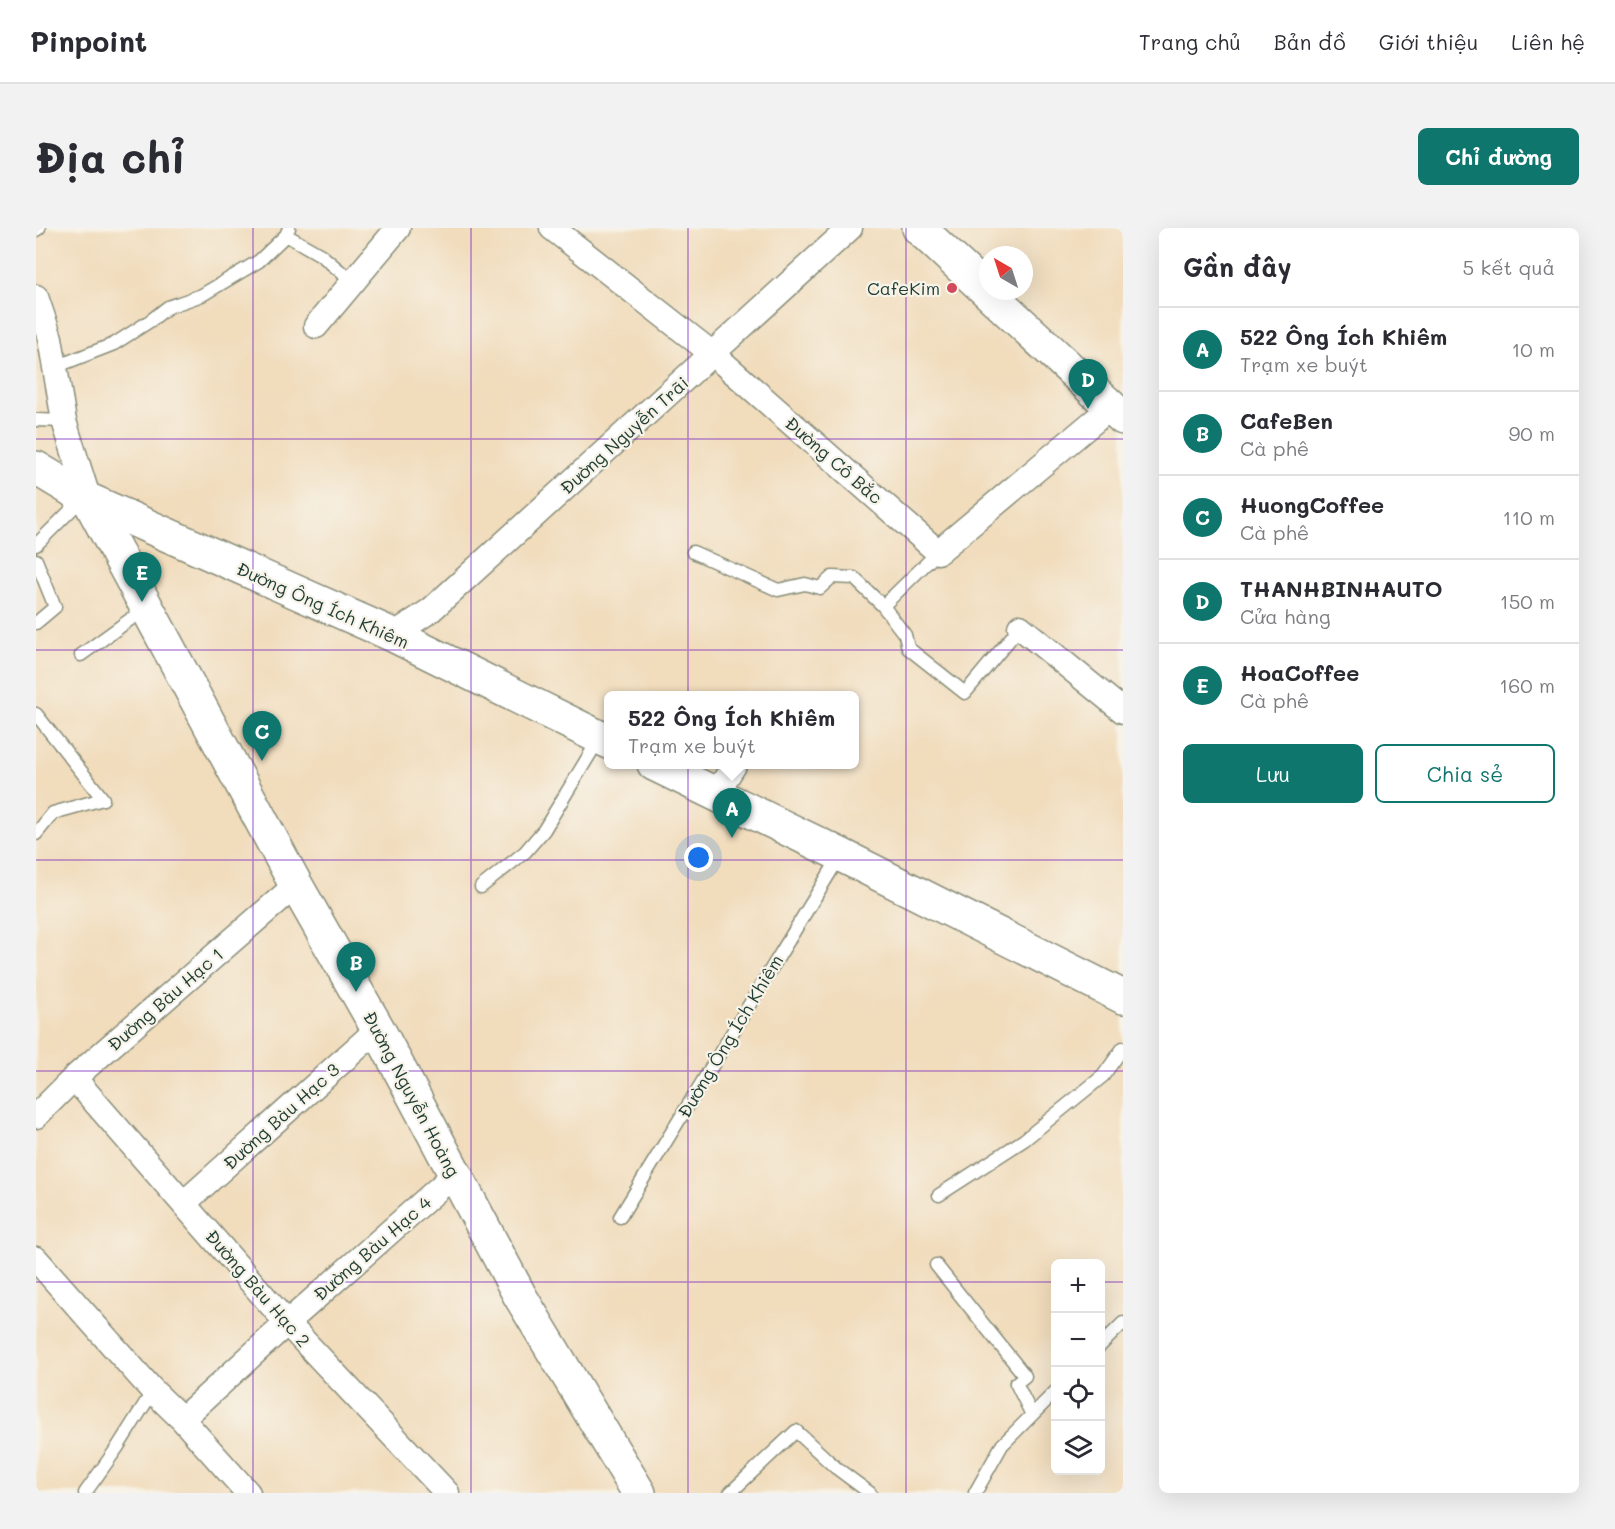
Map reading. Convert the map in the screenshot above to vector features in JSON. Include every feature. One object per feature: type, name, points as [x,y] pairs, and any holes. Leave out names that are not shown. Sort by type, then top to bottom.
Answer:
[{"type":"street","points":[[316,326],[398,228]]},
{"type":"street","name":"Đường Cô Bắc","points":[[552,228],[714,355],[938,552]]},
{"type":"street","name":"Đường Nguyễn Trãi","points":[[393,635],[431,610],[714,355],[850,228]]},
{"type":"street","points":[[920,228],[1117,413],[938,552]]},
{"type":"street","points":[[36,297],[50,338],[64,421],[86,498]]},
{"type":"street","name":"Đường Ông Ích Khiêm","points":[[36,468],[86,498],[393,635],[604,740]]},
{"type":"street","name":"Đường Nguyễn Hoàng","points":[[86,498],[296,885],[378,1029],[520,1296],[639,1493]]},
{"type":"street","points":[[1020,627],[1123,711]]},
{"type":"street","points":[[662,769],[841,855],[1123,997]]},
{"type":"street","points":[[715,795],[732,769]]},
{"type":"street","name":"Đường Bàu Hạc 1","points":[[36,1116],[74,1078],[296,885]]},
{"type":"street","name":"Đường Bàu Hạc 3","points":[[184,1203],[378,1029]]},
{"type":"street","name":"Đường Bàu Hạc 2","points":[[74,1078],[287,1323],[447,1493]]},
{"type":"street","name":"Đường Bàu Hạc 4","points":[[182,1419],[456,1174]]},
{"type":"street","points":[[36,1259],[153,1391],[182,1419],[248,1493]]},
{"type":"lane","points":[[55,367],[114,344],[168,307],[202,295],[259,261],[287,231],[353,282]]},
{"type":"lane","points":[[36,420],[64,421]]},
{"type":"lane","points":[[36,545],[86,498]]},
{"type":"lane","points":[[693,552],[778,590],[805,584],[820,588],[832,577],[854,578],[883,606],[905,635],[908,648],[965,693],[1020,627]]},
{"type":"lane","points":[[883,606],[938,552]]},
{"type":"lane","points":[[36,560],[55,607],[36,623]]},
{"type":"lane","points":[[81,655],[147,608]]},
{"type":"lane","points":[[36,714],[103,799],[53,813],[36,834]]},
{"type":"lane","points":[[481,887],[525,852],[544,830],[604,740]]},
{"type":"lane","name":"Đường Ông Ích Khiêm","points":[[620,1217],[841,855]]},
{"type":"lane","points":[[939,1195],[1024,1140],[1103,1076],[1123,1048]]},
{"type":"lane","points":[[936,1265],[1025,1376],[1016,1383],[1032,1415]]},
{"type":"lane","points":[[1105,1342],[1123,1323]]},
{"type":"lane","points":[[85,1493],[153,1391]]},
{"type":"lane","points":[[975,1493],[1002,1445],[1051,1396]]},
{"type":"lane","points":[[730,1493],[796,1431],[835,1467],[870,1493]]},
{"type":"place","name":"CafeKim","points":[[952,288]]},
{"type":"place","name":"THANHBINHAUTO","points":[[1088,409]]},
{"type":"place","name":"HoaCoffee","points":[[142,602]]},
{"type":"place","name":"HuongCoffee","points":[[262,761]]},
{"type":"place","name":"522 Ông Ích Khiêm","points":[[732,838]]},
{"type":"place","name":"CafeBen","points":[[356,992]]}]
